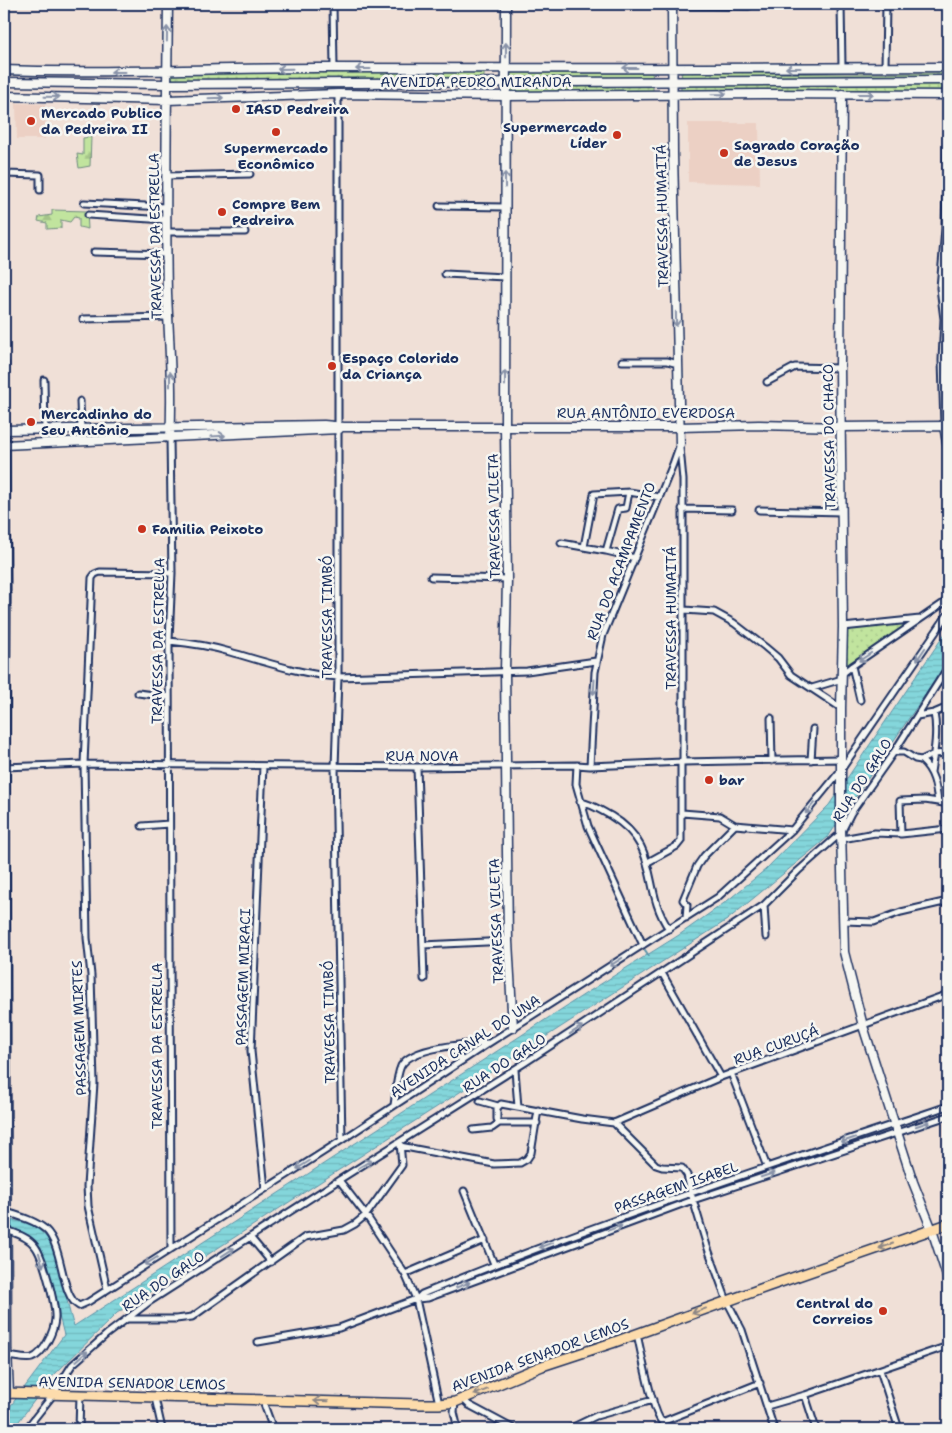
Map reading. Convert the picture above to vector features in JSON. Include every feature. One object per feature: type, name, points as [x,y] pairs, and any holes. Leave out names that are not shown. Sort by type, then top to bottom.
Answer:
[{"type":"main road","name":"AVENIDA SENADOR LEMOS","points":[[7,1394],[439,1404],[459,1401],[542,1366],[948,1224]]},
{"type":"street","name":"TRAVESSA DA ESTRELLA","points":[[168,4],[166,220],[172,573],[169,641],[171,1248]]},
{"type":"street","points":[[333,4],[334,68]]},
{"type":"street","name":"TRAVESSA VILETA","points":[[506,4],[507,578],[505,672],[508,941],[513,1028]]},
{"type":"street","points":[[672,4],[749,6],[753,4]]},
{"type":"street","name":"TRAVESSA HUMAITÁ","points":[[672,4],[679,427]]},
{"type":"street","points":[[841,4],[842,67]]},
{"type":"street","points":[[885,67],[886,4]]},
{"type":"street","name":"AVENIDA PEDRO MIRANDA","points":[[4,70],[167,71],[334,68],[948,67]]},
{"type":"street","name":"AVENIDA PEDRO MIRANDA","points":[[4,82],[167,84],[948,80]]},
{"type":"street","name":"AVENIDA PEDRO MIRANDA","points":[[4,96],[167,100],[338,94],[505,96],[948,95]]},
{"type":"street","name":"TRAVESSA TIMBÓ","points":[[338,94],[340,427],[338,676],[335,766],[342,1140]]},
{"type":"street","name":"TRAVESSA DO CHACO","points":[[842,94],[840,368],[843,627],[841,833],[844,952],[863,1026],[894,1124],[948,1280]]},
{"type":"street","points":[[948,104],[947,229],[940,288],[944,319],[942,360],[948,448]]},
{"type":"street","points":[[4,174],[40,175],[40,190]]},
{"type":"street","points":[[166,176],[250,174]]},
{"type":"street","points":[[84,204],[166,207]]},
{"type":"street","points":[[438,206],[505,207]]},
{"type":"street","points":[[88,215],[166,220]]},
{"type":"street","points":[[167,232],[246,232]]},
{"type":"street","points":[[94,252],[167,254]]},
{"type":"street","points":[[445,274],[505,277]]},
{"type":"street","points":[[83,319],[169,317]]},
{"type":"street","points":[[622,360],[667,361],[678,364]]},
{"type":"street","points":[[4,362],[5,1283],[7,1394]]},
{"type":"street","points":[[767,382],[795,367],[840,368]]},
{"type":"street","points":[[44,380],[45,430]]},
{"type":"street","points":[[80,401],[81,429]]},
{"type":"street","name":"RUA ANTÔNIO EVERDOSA","points":[[4,430],[759,425],[842,427],[946,426]]},
{"type":"street","name":"RUA ANTÔNIO EVERDOSA","points":[[5,445],[170,438],[340,427]]},
{"type":"street","name":"RUA DO ACAMPAMENTO","points":[[590,766],[596,661],[608,621],[673,464],[680,444],[679,427]]},
{"type":"street","points":[[28,430],[24,432],[23,437],[24,441],[28,444]]},
{"type":"street","name":"TRAVESSA HUMAITÁ","points":[[648,862],[679,844],[682,838],[684,610],[683,480],[680,444]]},
{"type":"street","points":[[584,547],[594,494],[628,492],[659,497]]},
{"type":"street","points":[[606,551],[618,509],[626,508],[628,492]]},
{"type":"street","points":[[682,509],[732,510]]},
{"type":"street","points":[[759,510],[842,512]]},
{"type":"street","points":[[561,543],[635,558]]},
{"type":"street","name":"PASSAGEM MIRTES","points":[[108,1288],[88,1206],[87,1186],[94,1083],[90,975],[86,938],[84,764],[93,576],[100,572],[172,573]]},
{"type":"street","points":[[431,577],[507,578]]},
{"type":"street","points":[[812,688],[842,676],[852,666],[948,600]]},
{"type":"street","points":[[684,610],[714,612],[734,623],[778,658],[791,674],[841,708]]},
{"type":"street","points":[[841,774],[948,614]]},
{"type":"street","points":[[843,627],[921,619]]},
{"type":"street","points":[[169,641],[202,645],[289,669],[320,675],[338,676],[526,671],[596,661]]},
{"type":"street","points":[[852,666],[860,700]]},
{"type":"street","name":"RUA DO GALO","points":[[26,1429],[53,1395],[72,1365],[107,1334],[149,1302],[515,1070],[764,905],[798,871],[841,833],[851,813],[894,752],[948,667]]},
{"type":"street","points":[[138,693],[169,696]]},
{"type":"street","points":[[917,716],[934,714],[948,707]]},
{"type":"street","points":[[931,772],[936,723],[934,714]]},
{"type":"street","points":[[770,718],[772,760]]},
{"type":"street","points":[[811,760],[812,729]]},
{"type":"street","points":[[894,752],[904,752],[915,759],[921,760],[928,766],[933,775],[938,802]]},
{"type":"street","points":[[921,760],[934,754],[948,753]]},
{"type":"street","name":"RUA NOVA","points":[[4,767],[84,764],[506,767],[841,759]]},
{"type":"street","points":[[577,764],[576,784],[580,802],[598,850],[643,945]]},
{"type":"street","name":"PASSAGEM MIRACI","points":[[263,766],[251,1051],[265,1189]]},
{"type":"street","points":[[417,767],[424,979]]},
{"type":"street","name":"AVENIDA CANAL DO UNA","points":[[6,1214],[35,1223],[46,1230],[54,1242],[69,1294],[75,1304],[83,1305],[721,895],[792,830],[841,774]]},
{"type":"street","points":[[902,834],[900,801],[925,800],[948,804]]},
{"type":"street","points":[[580,802],[592,804],[624,825],[638,840],[648,862],[659,913],[669,929]]},
{"type":"street","points":[[682,813],[720,816],[735,825],[792,830]]},
{"type":"street","points":[[142,826],[170,824]]},
{"type":"street","points":[[686,918],[687,905],[683,900],[697,866],[704,856],[735,825]]},
{"type":"street","points":[[841,833],[902,834],[948,829]]},
{"type":"street","points":[[843,920],[874,922],[901,912],[948,901]]},
{"type":"street","points":[[764,905],[766,937]]},
{"type":"street","points":[[423,945],[508,941]]},
{"type":"street","points":[[662,974],[721,1077]]},
{"type":"street","name":"RUA CURUÇÁ","points":[[614,1123],[731,1073],[948,994]]},
{"type":"street","points":[[394,1104],[399,1073],[404,1063],[414,1055],[453,1047],[489,1043]]},
{"type":"street","points":[[453,1047],[462,1061]]},
{"type":"street","points":[[515,1070],[518,1107]]},
{"type":"street","points":[[731,1073],[767,1167]]},
{"type":"street","points":[[480,1101],[498,1106],[501,1104],[614,1123],[656,1165],[682,1168],[687,1175],[707,1246],[742,1330],[774,1429]]},
{"type":"street","points":[[498,1106],[497,1119],[499,1123]]},
{"type":"street","name":"PASSAGEM ISABEL","points":[[416,1299],[422,1294],[494,1264],[691,1193],[948,1106]]},
{"type":"street","points":[[127,1319],[176,1319],[192,1317],[305,1236],[344,1230],[366,1216],[402,1165],[400,1144],[494,1164],[520,1163],[527,1159],[531,1153],[538,1110]]},
{"type":"street","name":"PASSAGEM ISABEL","points":[[258,1342],[339,1328],[416,1299],[428,1298],[693,1200],[948,1116]]},
{"type":"street","points":[[473,1130],[492,1128],[499,1123],[537,1122]]},
{"type":"street","points":[[339,1180],[405,1274],[416,1299],[439,1404]]},
{"type":"street","points":[[464,1191],[494,1264]]},
{"type":"street","points":[[6,1229],[28,1239],[36,1248],[55,1315],[52,1329],[42,1351],[32,1358],[6,1356]]},
{"type":"street","points":[[250,1237],[271,1262]]},
{"type":"street","points":[[405,1274],[485,1240]]},
{"type":"street","points":[[637,1334],[659,1420],[664,1423],[760,1383]]},
{"type":"street","points":[[767,1406],[805,1395],[948,1346]]},
{"type":"street","points":[[880,1370],[899,1429]]},
{"type":"street","points":[[805,1395],[816,1429]]},
{"type":"street","points":[[79,1429],[80,1396]]},
{"type":"street","points":[[155,1398],[162,1429]]},
{"type":"street","points":[[262,1400],[273,1429]]},
{"type":"street","points":[[570,1429],[604,1414],[653,1400]]},
{"type":"street","points":[[458,1429],[454,1412],[459,1401],[514,1429]]},
{"type":"street","points":[[31,1429],[32,1421]]},
{"type":"shaded area","name":"Mercado Publico da Pedreira II","points":[[16,103],[45,104],[45,139],[17,139]]},
{"type":"shaded area","name":"Sagrado Coração de Jesus","points":[[688,123],[759,123],[760,184],[688,182]]},
{"type":"green space","points":[[484,72],[484,80],[171,82],[171,73]]},
{"type":"green space","points":[[681,72],[948,73],[948,79],[682,78]]},
{"type":"green space","points":[[509,73],[652,73],[653,79],[509,80]]},
{"type":"green space","points":[[681,83],[948,84],[948,91],[681,92]]},
{"type":"green space","points":[[653,84],[653,93],[511,94],[510,85]]},
{"type":"green space","points":[[91,137],[90,166],[79,168],[77,154],[83,155],[83,138]]},
{"type":"green space","points":[[52,210],[87,211],[88,229],[79,227],[79,218],[74,217],[70,222],[61,220],[61,228],[47,229],[47,223],[38,221],[39,217],[52,215]]},
{"type":"green space","points":[[918,621],[845,671],[842,630]]},
{"type":"water","points":[[948,629],[948,661],[828,837],[727,920],[117,1313],[52,1377],[13,1429],[4,1429],[4,1417],[9,1408],[64,1335],[41,1247],[26,1234],[4,1224],[7,1219],[32,1226],[47,1238],[58,1261],[74,1326],[588,992],[679,935],[727,901],[765,870],[829,805]]},
{"type":"waterway","points":[[645,950],[649,956]]},
{"type":"place","name":"IASD Pedreira","points":[[236,109]]},
{"type":"place","name":"Mercado Publico da Pedreira II","points":[[31,121]]},
{"type":"place","name":"Supermercado Econômico","points":[[276,132]]},
{"type":"place","name":"Supermercado Líder","points":[[617,135]]},
{"type":"place","name":"Sagrado Coração de Jesus","points":[[724,153]]},
{"type":"place","name":"Compre Bem Pedreira","points":[[222,212]]},
{"type":"place","name":"Espaço Colorido da Criança","points":[[332,366]]},
{"type":"place","name":"Mercadinho do Seu Antônio","points":[[31,422]]},
{"type":"place","name":"Familia Peixoto","points":[[142,529]]},
{"type":"place","name":"bar","points":[[709,780]]},
{"type":"place","name":"Central do Correios","points":[[883,1311]]}]
